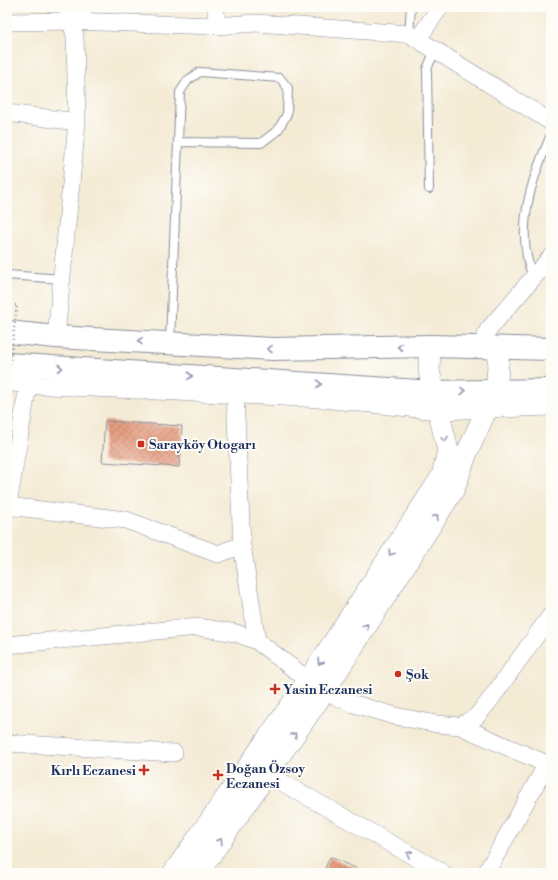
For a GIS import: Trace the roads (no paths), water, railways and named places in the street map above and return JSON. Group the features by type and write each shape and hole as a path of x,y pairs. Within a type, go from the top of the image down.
{"highway":[{"path":"7,332 56,337 273,349 430,346 551,349"},
{"path":"7,364 29,375 436,401 490,400 551,390"}],"street":[{"path":"216,7 216,26"},
{"path":"413,36 440,7"},
{"path":"56,337 77,122 74,36 76,14"},
{"path":"7,22 76,14 216,26 256,23 413,36 551,122"},
{"path":"7,113 77,122"},
{"path":"174,873 316,687 454,489 497,381 488,330 551,256"},
{"path":"198,873 267,774 316,687 442,476 448,451 429,371 430,346"},
{"path":"7,382 29,375 235,395 322,399 436,401"},
{"path":"7,510 29,375"},
{"path":"235,395 242,545 257,641"},
{"path":"490,400 551,407"},
{"path":"7,506 126,520 218,554 242,545"},
{"path":"460,726 476,717 490,700 551,615"},
{"path":"7,646 198,628 236,633 257,641 316,687 354,704 395,716 437,724 460,726 549,765 486,873"},
{"path":"7,743 174,753"},
{"path":"267,774 443,873"}],"lane":[{"path":"411,7 413,36"},
{"path":"429,189 427,69 436,50"},
{"path":"170,343 178,142 180,92 188,80 200,72 280,78 288,88 287,114 278,130 261,143 178,142"},
{"path":"533,277 526,258 523,238 530,191 538,163 551,136"},
{"path":"7,275 62,279"}],"place":[{"name":"Sarayköy Otogarı","path":"141,444"},
{"name":"Şok","path":"398,674"},
{"name":"Yasin Eczanesi","path":"275,689"},
{"name":"Kırlı Eczanesi","path":"144,770"},
{"name":"Doğan Özsoy Eczanesi","path":"218,775"}]}
